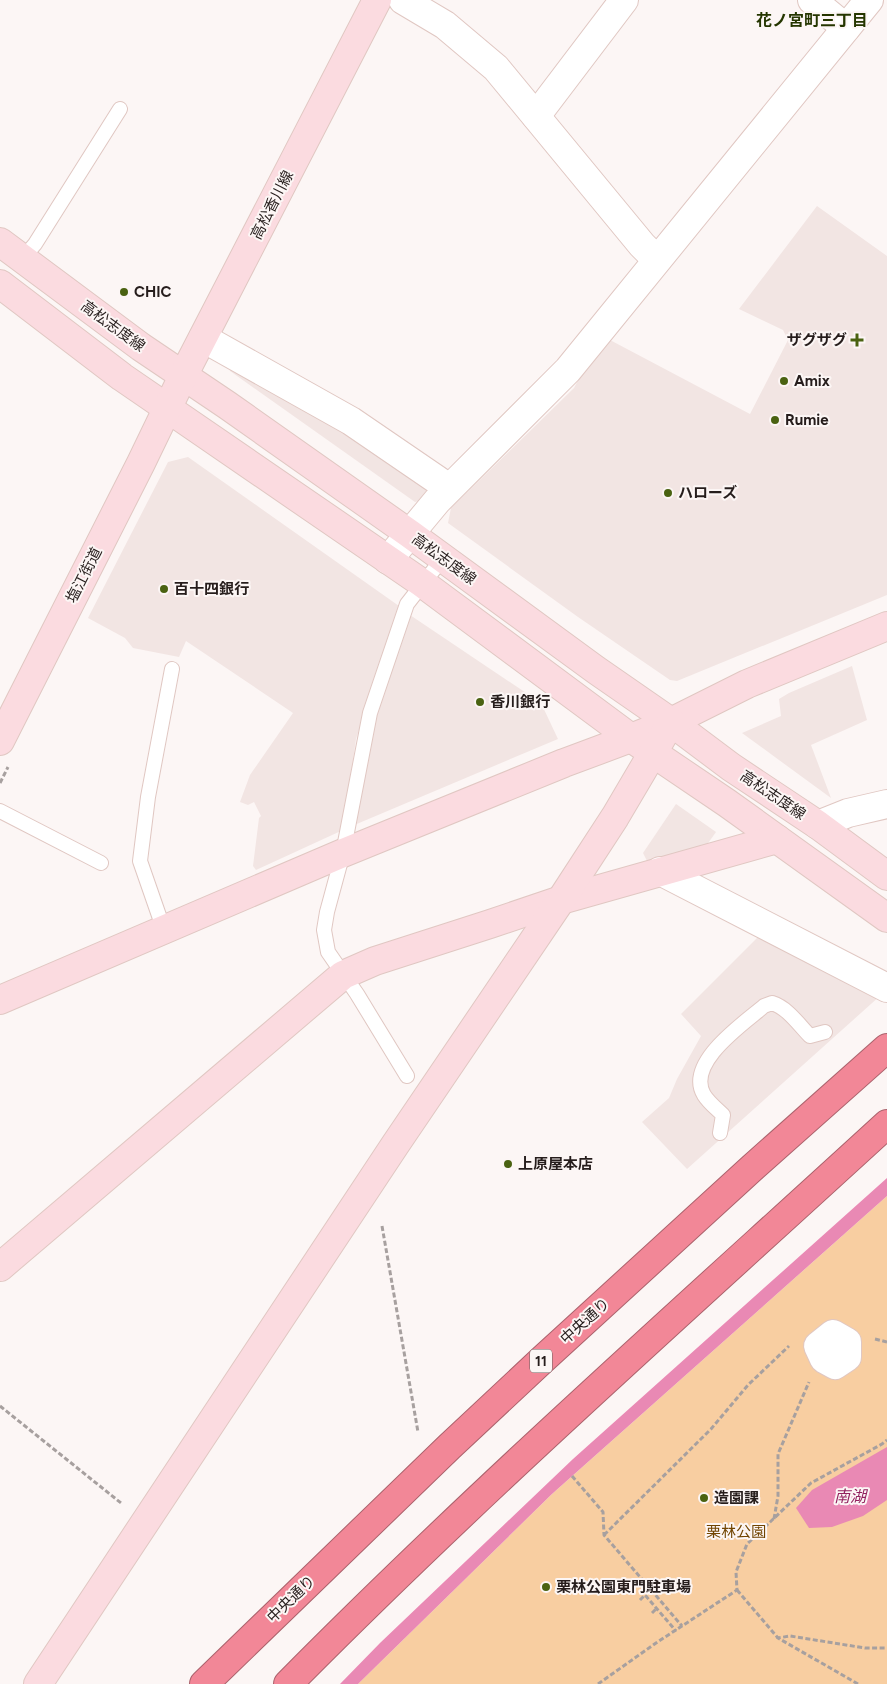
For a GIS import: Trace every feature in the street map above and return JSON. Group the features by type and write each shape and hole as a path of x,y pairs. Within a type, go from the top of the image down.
{"highway":[{"name":"中央通り","path":"204,1684 513,1387 752,1168 887,1048"},
{"path":"288,1684 337,1634 491,1486 887,1124"}],"main road":[{"name":"高松香川線","path":"167,409 377,0"},
{"name":"高松志度線","path":"0,242 111,326 410,534 731,767 818,825 887,876"},
{"path":"0,284 122,377 422,583 642,745 887,918"},
{"name":"塩江街道","path":"0,741 167,409"},
{"path":"0,1000 342,853 564,762 642,745 671,722 747,684 887,626"},
{"path":"38,1684 395,1145 561,900 614,817 642,745"},
{"path":"0,1267 343,975 375,961 561,900 777,839"}],"street":[{"path":"403,0 445,25 496,68 559,146 642,245 656,259"},
{"path":"536,116 624,0"},
{"path":"812,0 846,28"},
{"path":"388,560 449,488 568,370 656,259 869,0"},
{"path":"203,338 351,421 449,488"},
{"path":"818,825 848,814 887,804"},
{"path":"660,871 887,988"}],"lane":[{"path":"22,259 35,244 120,109"},
{"path":"407,1076 328,952 324,930 342,853 370,713 407,604 443,558"},
{"path":"164,930 140,861 148,797 172,669"},
{"path":"0,811 101,863"},
{"path":"720,1133 723,1115 704,1095 701,1084 701,1074 704,1067 712,1052 720,1043 764,1006 772,1003 779,1005 810,1036 825,1032"}],"path":[{"path":"382,1226 418,1432"},
{"path":"604,1535 710,1429 748,1385 796,1340"},
{"path":"774,1520 778,1496 778,1454 812,1374 824,1359"},
{"path":"0,1406 121,1503"},
{"path":"858,1684 778,1638 737,1590 736,1572 747,1544 811,1483 887,1440"},
{"path":"572,1476 603,1512 604,1535 682,1626"},
{"path":"598,1684 737,1590"},
{"path":"640,1600 645,1595 676,1630"},
{"path":"652,1612 657,1608"},
{"path":"778,1638 790,1636 865,1648 887,1648"},
{"path":"603,1684 604,1679"}],"shaded area":[{"path":"817,206 887,256 887,595 677,681 670,680 578,617 448,523 451,508 574,388 583,371 610,340 750,414 788,340 783,330 739,309"},
{"path":"228,356 434,483 427,499 415,502 230,371"},
{"path":"188,457 399,606 356,739 343,830 256,870 253,866 259,818 261,816 254,802 248,805 240,802 250,775 293,713 186,641 179,657 133,648 125,638 88,618 168,462"},
{"path":"410,615 541,703 558,739 352,826 376,714"},
{"path":"852,666 867,720 811,745 831,798 742,733 781,716 779,699"},
{"path":"676,804 716,832 706,846 647,861 643,853"},
{"path":"761,934 881,995 687,1169 642,1122 669,1098 677,1079 701,1036 681,1014"}],"green space":[{"name":"栗林公園","path":"887,1196 887,1684 358,1684 552,1494"}],"water":[{"path":"887,1178 887,1196 552,1494 358,1684 340,1684 380,1643 573,1459"},
{"name":"南湖","path":"887,1447 887,1500 863,1516 832,1527 809,1528 796,1508 812,1490"}],"place":[{"name":"CHIC","path":"124,292"},
{"name":"ザグザグ","path":"857,340"},
{"name":"Amix","path":"784,381"},
{"name":"Rumie","path":"775,420"},
{"name":"ハローズ","path":"668,493"},
{"name":"百十四銀行","path":"164,589"},
{"name":"香川銀行","path":"480,702"},
{"name":"上原屋本店","path":"508,1164"},
{"name":"造園課","path":"704,1498"},
{"name":"栗林公園東門駐車場","path":"546,1587"}],"district":[{"name":"花ノ宮町三丁目","path":"812,20"}]}
